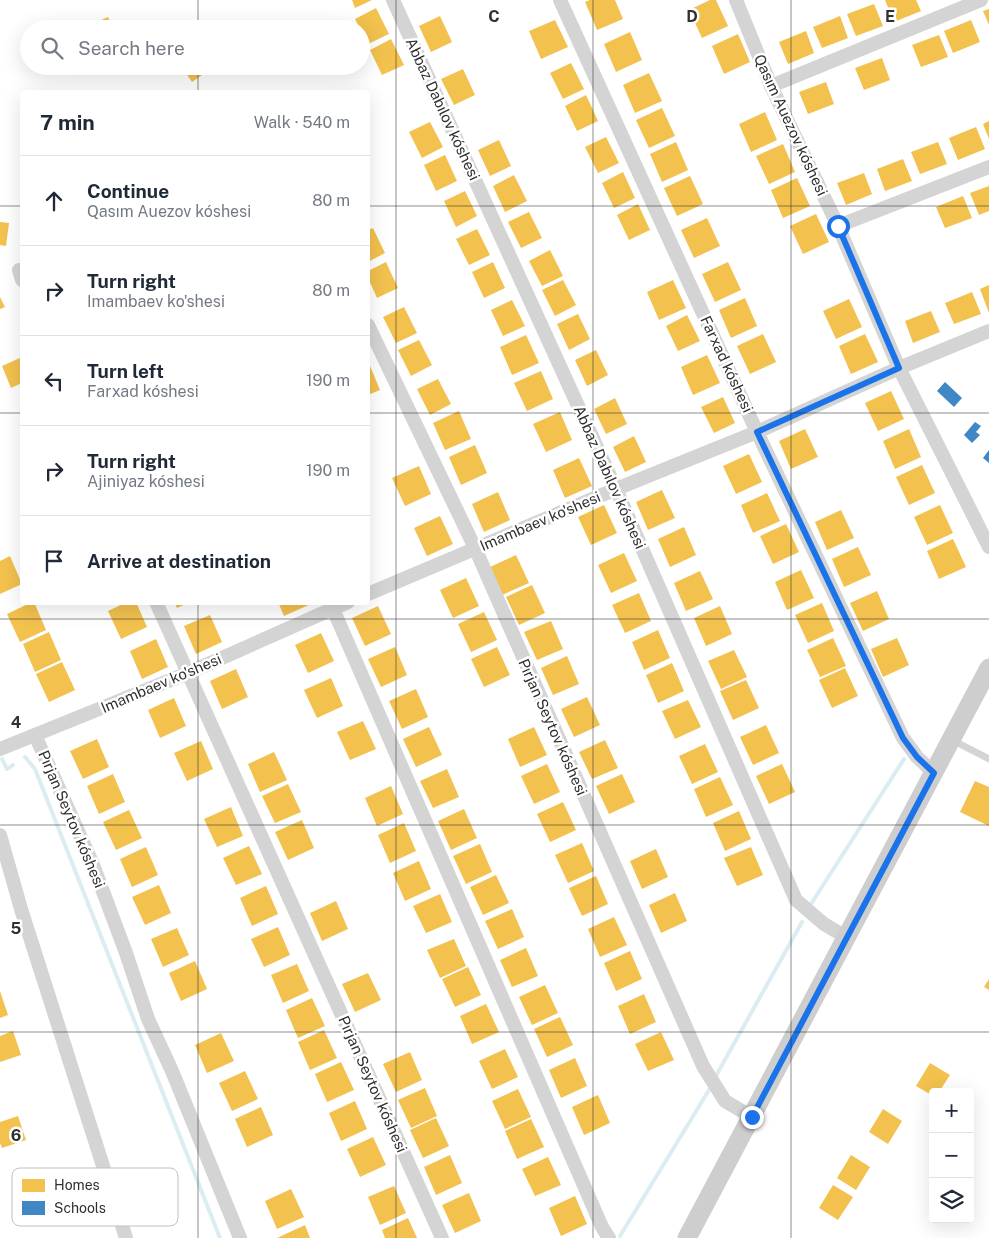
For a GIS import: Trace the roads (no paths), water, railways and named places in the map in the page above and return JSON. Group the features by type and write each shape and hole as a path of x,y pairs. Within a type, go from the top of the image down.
{"street":[{"name":"Abbaz Dabılov kóshesi","path":"393,0 616,489 796,900 824,924 846,937"},
{"name":"Farxad kóshesi","path":"560,0 757,432 903,738 917,757 934,773"},
{"name":"Qasım Auezov kóshesi","path":"736,0 771,86 838,226 899,368 989,548"},
{"path":"771,86 981,0"},
{"path":"838,226 989,167"},
{"name":"Pırjan Seytov kóshesi","path":"370,329 475,548 703,1066 725,1101 752,1117"},
{"name":"Imambaev ko'shesi","path":"370,593 616,489 757,432 899,368 989,331"},
{"name":"Pırjan Seytov kóshesi","path":"157,605 442,1238"},
{"name":"Imambaev ko'shesi","path":"0,749 188,673 332,606"},
{"path":"332,606 594,1209 609,1238"},
{"path":"687,1238 989,668"},
{"name":"Pırjan Seytov kóshesi","path":"35,735 92,862 148,1019 172,1071 240,1238"},
{"path":"0,835 21,909 104,1168"},
{"path":"122,1226 126,1238"}],"lane":[{"path":"952,740 989,759"}],"waterway":[{"path":"25,757 35,769 220,1238"},
{"path":"2,759 7,769 13,765"},
{"path":"811,904 904,759"},
{"path":"717,1074 802,922"},
{"path":"620,1236 709,1090"}]}
